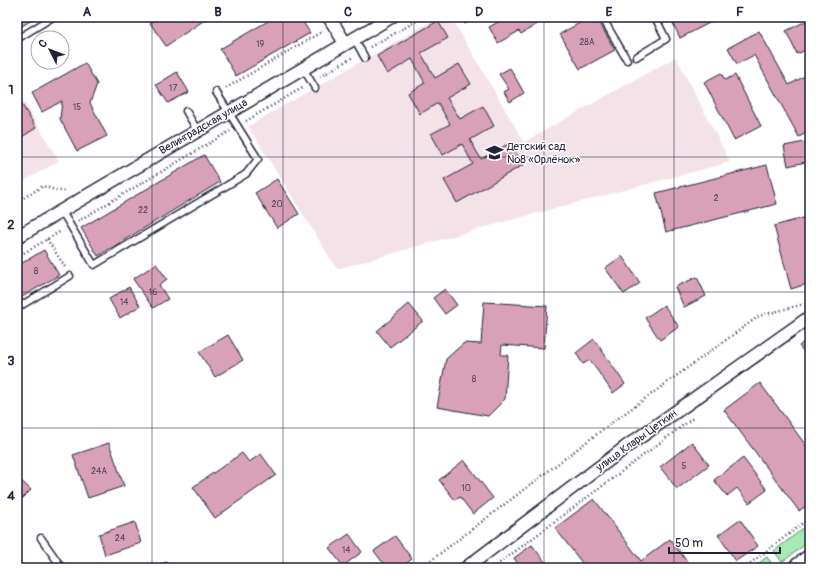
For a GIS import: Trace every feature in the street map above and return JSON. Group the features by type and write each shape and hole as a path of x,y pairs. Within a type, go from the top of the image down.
{"street":[{"path":"329,17 349,40"},
{"name":"Велинградская улица","path":"17,237 349,40 391,17"},
{"name":"улица Клары Цеткин","path":"466,568 626,446 795,326 810,317"},
{"path":"793,568 810,555"}],"lane":[{"path":"17,38 53,17"},
{"path":"602,17 627,60"},
{"path":"636,56 666,39 655,17"},
{"path":"349,40 362,52 365,58"},
{"path":"302,68 315,88"},
{"path":"61,210 94,265 246,174 258,159 216,92"},
{"path":"186,111 197,130"},
{"path":"17,308 70,276"},
{"path":"41,538 59,568"}],"path":[{"path":"17,257 362,52 424,17"},
{"path":"47,239 70,276"},
{"path":"421,568 610,424 759,316 810,302"},
{"path":"493,568 696,416"},
{"path":"744,568 810,518"}],"shaded area":[{"name":"Детский сад №8 «Орлёнок»","path":"439,17 451,17 524,142 676,57 730,162 500,223 337,269 248,126"},
{"path":"17,90 59,161 17,185"}],"green space":[{"path":"810,523 810,541 782,562 774,551"},
{"path":"767,557 775,568 752,568"}],"building":[{"path":"17,17 37,17 17,29"},
{"path":"158,17 209,17 166,46 150,23"},
{"path":"266,17 300,17 310,33 236,76 220,49 268,21"},
{"path":"461,17 478,17 465,24"},
{"path":"497,17 542,17 544,20 521,34 519,31 498,43 489,27 500,21"},
{"path":"590,17 596,17 615,50 580,69 560,34"},
{"path":"670,17 721,17 680,38"},
{"path":"810,19 810,48 797,54 786,31"},
{"path":"438,21 448,38 421,53 435,78 459,64 471,84 447,98 460,119 483,106 494,126 470,140 481,159 510,143 523,165 457,203 444,180 473,164 462,144 443,155 431,134 450,124 438,103 420,114 408,93 425,83 412,59 387,74 377,56"},
{"path":"759,31 789,85 810,73 810,131 799,137 754,55 737,64 728,48"},
{"path":"85,63 97,84 90,103 107,136 77,151 60,119 62,101 42,112 32,93"},
{"path":"510,68 524,93 510,102 504,92 509,89 499,74"},
{"path":"177,72 189,92 168,103 156,85"},
{"path":"721,73 725,80 735,75 761,126 734,140 704,82"},
{"path":"21,103 36,128 17,140 17,105"},
{"path":"810,141 810,161 788,166 784,146"},
{"path":"204,155 220,182 98,256 81,228"},
{"path":"767,165 777,204 666,232 656,193"},
{"path":"277,179 299,214 277,228 255,193"},
{"path":"810,216 810,283 791,289 774,226"},
{"path":"44,250 59,275 17,300 17,266"},
{"path":"622,256 640,283 624,294 605,268"},
{"path":"156,264 167,279 159,285 168,299 153,308 133,279"},
{"path":"697,277 706,296 684,307 675,287"},
{"path":"129,287 140,306 120,318 109,299"},
{"path":"445,289 457,305 445,314 433,298"},
{"path":"484,302 547,306 544,348 502,345 501,355 508,355 505,399 488,416 437,407 446,359 464,343 481,344"},
{"path":"409,304 423,321 390,347 377,331"},
{"path":"664,305 679,327 660,340 645,318"},
{"path":"228,335 243,360 215,377 199,352"},
{"path":"810,337 810,359 799,346"},
{"path":"594,339 625,384 613,393 590,360 583,364 576,353"},
{"path":"760,383 810,451 810,503 799,511 724,410"},
{"path":"692,442 709,465 677,489 660,467"},
{"path":"109,443 124,486 88,498 73,455"},
{"path":"242,453 249,462 261,454 276,475 215,518 193,487"},
{"path":"743,458 767,490 749,503 737,488 727,496 714,480"},
{"path":"464,460 493,498 473,514 460,497 455,500 439,480"},
{"path":"17,477 31,490 17,504"},
{"path":"594,499 641,561 670,539 692,568 586,568 555,528"},
{"path":"740,519 758,546 736,561 718,535"},
{"path":"135,522 141,543 105,555 99,534"},
{"path":"349,534 362,552 343,566 329,548"},
{"path":"395,536 412,559 400,568 387,568 374,551"},
{"path":"532,545 548,566 545,568 521,568 514,558"},
{"path":"167,562 169,568 148,568"}],"place":[{"name":"Детский сад №8 «Орлёнок»","path":"494,152"}]}
